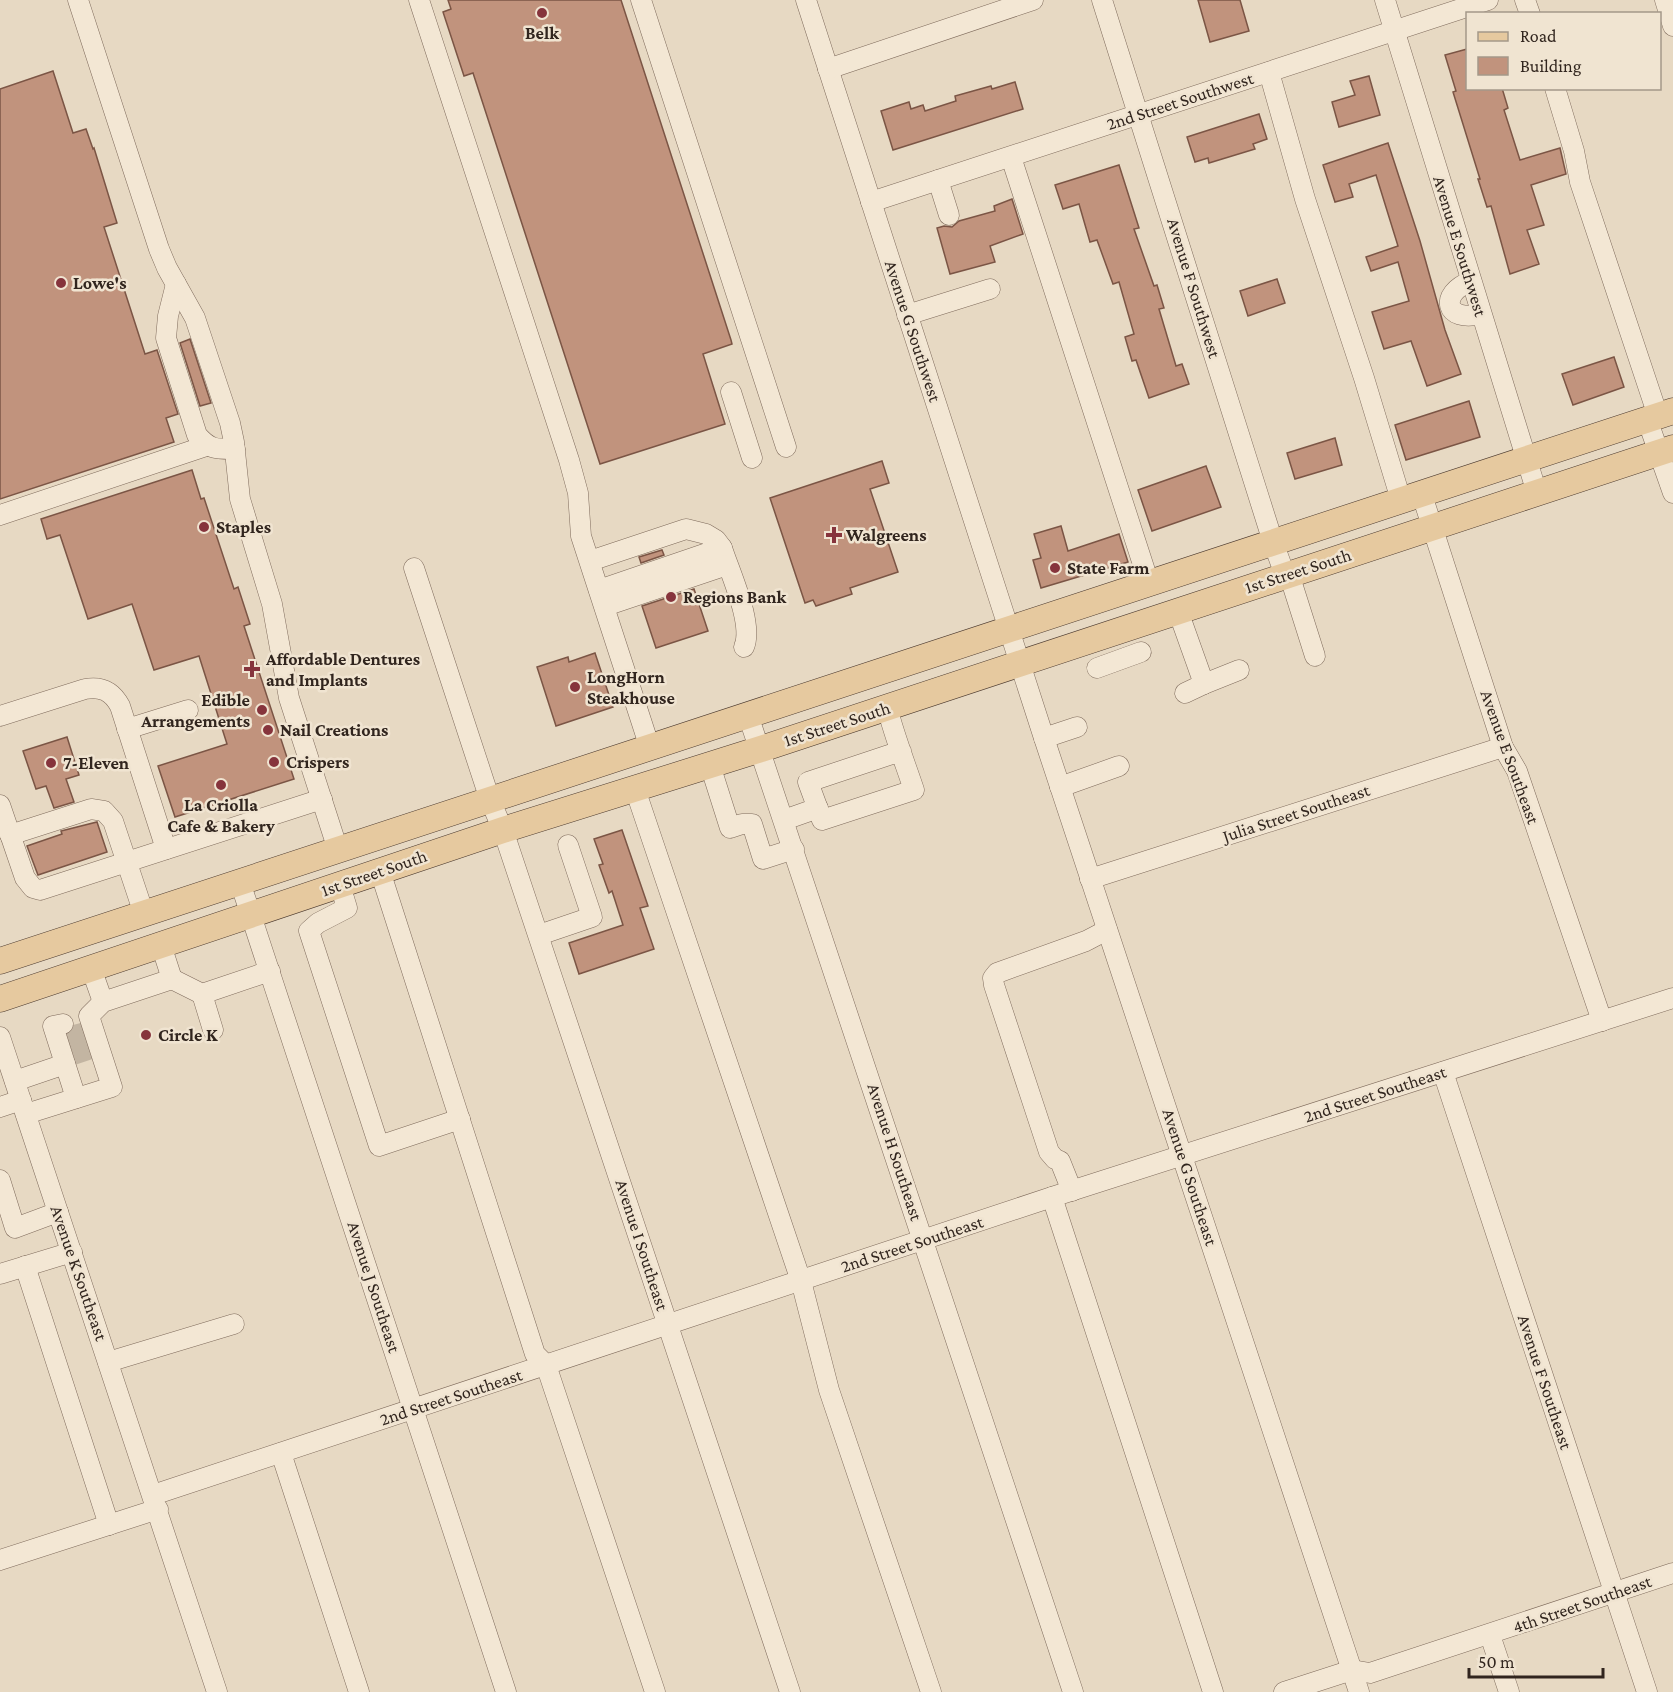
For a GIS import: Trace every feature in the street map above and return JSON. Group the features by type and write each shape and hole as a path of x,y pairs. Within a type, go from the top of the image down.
{"main road":[{"name":"1st Street South","path":"0,961 1659,415"},
{"name":"1st Street South","path":"0,999 503,830 761,749 1666,450"}],"street":[{"path":"78,0 159,249 200,330 230,423 240,499 270,595 289,698 338,850"},
{"path":"419,0 569,460 578,493 581,536 650,748"},
{"path":"641,0 786,447"},
{"name":"Avenue G Southwest","path":"806,0 1020,663"},
{"path":"828,69 1033,0"},
{"name":"Avenue F Southwest","path":"1102,0 1273,542 1315,656"},
{"name":"Avenue E Southwest","path":"1385,0 1537,493"},
{"name":"2nd Street Southwest","path":"871,202 1488,0"},
{"path":"1665,0 1673,26"},
{"name":"Avenue E Southeast","path":"1269,72 1305,199 1364,378 1411,496 1432,527 1503,747 1517,771 1602,1021"},
{"path":"1557,90 1574,151 1580,182 1659,415 1673,493"},
{"path":"1011,157 1149,583"},
{"path":"938,180 949,215"},
{"path":"1471,281 1455,289 1450,305 1456,314 1463,317 1481,314"},
{"path":"176,284 168,316 166,338 197,435 207,446 214,449 235,449"},
{"path":"908,315 990,289"},
{"path":"731,392 753,458"},
{"path":"0,514 207,446"},
{"path":"598,585 719,549"},
{"path":"598,585 719,549"},
{"path":"719,549 747,625 747,640 744,647"},
{"name":"Avenue I Southeast","path":"414,568 490,800 503,830 669,1324 790,1692"},
{"path":"1178,611 1204,684"},
{"path":"1097,668 1133,655 1116,631"},
{"name":"Avenue G Southeast","path":"1020,663 1359,1692"},
{"path":"1185,693 1239,670"},
{"path":"0,716 85,689 106,690 117,700 166,849"},
{"path":"887,707 914,790 822,820 808,782 901,751"},
{"path":"127,729 188,710"},
{"name":"Avenue H Southeast","path":"748,715 1073,1692"},
{"path":"1044,738 1077,728"},
{"name":"Julia Street Southeast","path":"1090,879 1503,747"},
{"path":"710,765 730,828 752,824 763,859 794,849"},
{"path":"1060,787 1119,766"},
{"path":"635,789 801,1281 829,1390 931,1692"},
{"path":"0,805 24,878 33,888 40,890 321,799"},
{"path":"784,820 818,808"},
{"path":"10,835 91,809 104,811 113,821 144,914"},
{"path":"538,935 592,917 568,845"},
{"path":"380,871 535,1354 546,1365 655,1692"},
{"name":"Avenue J Southeast","path":"240,882 506,1692"},
{"path":"340,885 347,908 318,923 309,931 379,1146 460,1119"},
{"path":"1072,1191 1060,1161 1049,1152 993,978 997,973 1086,941 1107,930"},
{"path":"161,945 172,979 202,994 270,971"},
{"path":"76,1098 79,1036 91,968"},
{"path":"15,1081 79,1036 172,979"},
{"path":"202,994 213,1030"},
{"name":"2nd Street Southeast","path":"155,1502 281,1454 669,1324 1052,1197 1673,998"},
{"path":"0,1107 23,1107 76,1098 111,1087 79,1036"},
{"name":"Avenue K Southeast","path":"0,1037 217,1692"},
{"name":"Avenue F Southeast","path":"1443,1072 1647,1692"},
{"path":"0,1180 6,1220 15,1228 58,1212"},
{"path":"1052,1197 1213,1692"},
{"path":"0,1274 72,1252"},
{"path":"25,1266 109,1525"},
{"path":"108,1362 234,1324"},
{"path":"281,1454 359,1692"},
{"path":"0,1560 109,1525 155,1502"},
{"name":"4th Street Southeast","path":"1284,1692 1352,1670 1370,1673 1673,1573"},
{"path":"1490,1635 1509,1692"}],"building":[{"path":"448,0 621,0 732,344 703,354 725,424 600,464 473,73 464,76 443,12 451,9"},
{"path":"1198,0 1240,0 1249,31 1210,42"},
{"path":"1466,49 1466,90 1503,90 1508,108 1504,110 1520,160 1560,148 1566,174 1531,185 1544,225 1527,230 1539,264 1510,274 1491,206 1487,207 1478,179 1480,179 1453,92 1456,91 1445,55"},
{"name":"Lowe's","path":"53,71 73,133 86,129 94,148 117,223 104,227 145,354 157,350 178,414 166,418 174,442 0,499 0,89"},
{"path":"1369,76 1380,115 1339,127 1332,102 1355,95 1350,81"},
{"path":"1015,82 1023,109 893,150 881,111 909,102 911,109 923,105 925,111 956,101 955,96"},
{"path":"1259,114 1267,139 1253,144 1255,149 1209,163 1208,158 1195,162 1187,137"},
{"path":"1388,143 1420,241 1445,330 1461,374 1427,386 1411,341 1384,349 1372,312 1409,301 1398,262 1371,271 1366,257 1398,246 1376,175 1349,184 1353,197 1335,202 1323,165"},
{"path":"1119,165 1139,228 1134,229 1164,308 1159,309 1176,366 1182,364 1189,384 1149,398 1136,360 1132,361 1125,337 1134,334 1119,282 1113,284 1097,240 1090,242 1079,204 1063,209 1055,185"},
{"path":"1012,199 1023,234 990,246 995,262 950,274 937,228 952,227 959,221 995,211 994,206"},
{"path":"1277,279 1285,303 1248,316 1240,291"},
{"path":"190,339 211,403 200,406 180,343"},
{"path":"1614,357 1624,387 1573,405 1562,374"},
{"path":"1469,401 1480,437 1406,460 1395,425"},
{"path":"1335,438 1342,465 1295,479 1287,453"},
{"name":"Walgreens","path":"882,461 889,483 870,489 898,572 850,588 852,594 816,606 813,600 805,603 770,498"},
{"path":"1206,466 1221,507 1152,531 1138,490"},
{"path":"192,470 201,499 204,498 234,589 238,587 250,624 244,626 294,779 175,817 158,766 227,744 199,656 154,670 132,604 88,619 60,535 47,539 41,519"},
{"path":"1061,526 1068,551 1119,534 1128,562 1041,588 1033,560 1041,558 1034,534"},
{"path":"662,550 664,555 641,563 639,557"},
{"name":"Regions Bank","path":"694,589 708,631 656,648 642,606"},
{"name":"LongHorn Steakhouse","path":"595,653 613,707 556,726 537,667 568,657 569,662"},
{"name":"7-Eleven","path":"67,737 79,775 66,779 74,802 54,808 46,786 36,789 23,751"},
{"path":"97,822 107,852 38,875 27,846 62,834 61,831"},
{"path":"622,830 648,906 640,908 654,949 579,974 569,943 623,925 612,891 609,893 599,865 603,864 594,839"}],"tunnel":[{"path":"67,1037 86,1032"},
{"path":"73,1055 91,1049"}],"place":[{"name":"Belk","path":"542,13"},
{"name":"Lowe's","path":"61,283"},
{"name":"Staples","path":"204,527"},
{"name":"Walgreens","path":"834,535"},
{"name":"State Farm","path":"1055,568"},
{"name":"Regions Bank","path":"671,597"},
{"name":"Affordable Dentures and Implants","path":"252,669"},
{"name":"LongHorn Steakhouse","path":"575,687"},
{"name":"Edible Arrangements","path":"262,710"},
{"name":"Nail Creations","path":"268,730"},
{"name":"Crispers","path":"274,762"},
{"name":"7-Eleven","path":"51,763"},
{"name":"La Criolla Cafe & Bakery","path":"221,785"},
{"name":"Circle K","path":"146,1035"}]}
